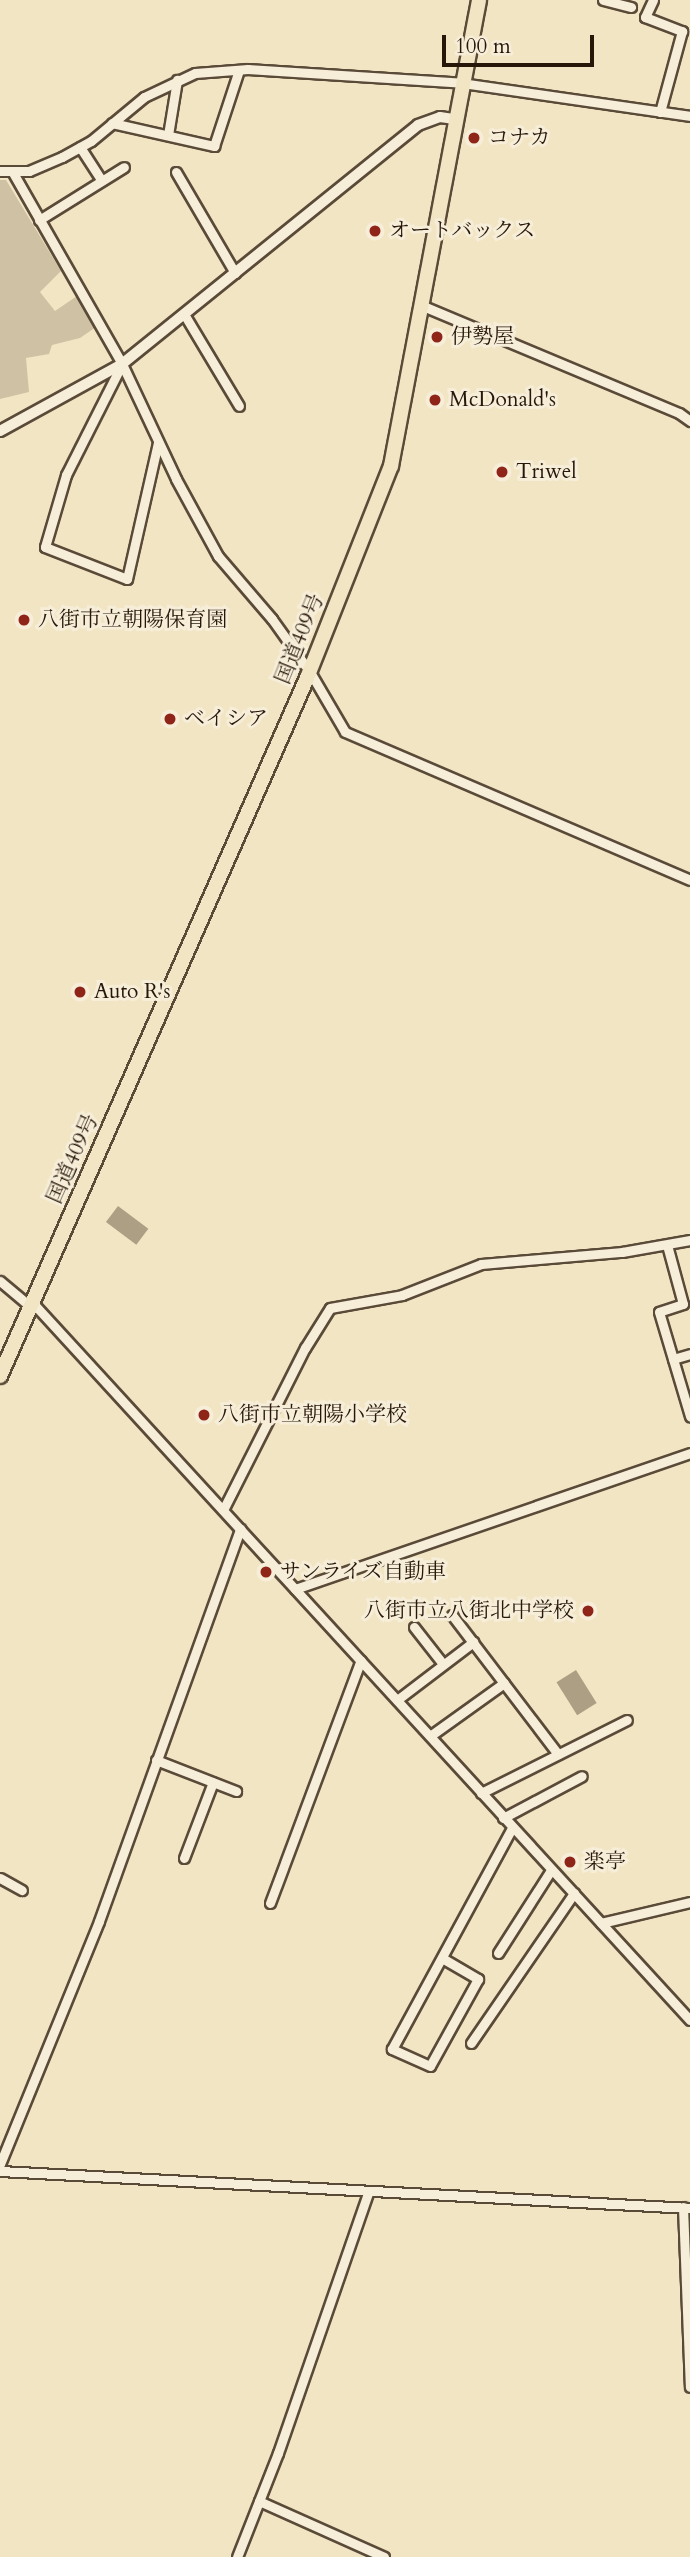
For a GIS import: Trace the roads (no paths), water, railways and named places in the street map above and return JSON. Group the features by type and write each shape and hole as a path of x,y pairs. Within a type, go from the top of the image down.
{"highway":[{"name":"国道409号","path":"0,1376 310,672 390,466 423,306 455,118 479,0"}],"street":[{"path":"603,0 631,7"},
{"path":"653,0 645,17 682,32 660,112"},
{"path":"112,123 214,146 239,70"},
{"path":"0,171 29,171 80,147 144,97 195,73 239,70 462,83 690,116"},
{"path":"167,135 177,80"},
{"path":"0,431 122,364 418,125 440,117 455,118"},
{"path":"80,147 102,181"},
{"path":"39,220 124,167"},
{"path":"12,171 122,364 158,442 218,556 272,619 310,672 345,732 690,880"},
{"path":"176,172 235,273"},
{"path":"423,306 679,413 690,421"},
{"path":"184,314 239,406"},
{"path":"122,364 66,475 45,547 127,579 158,442"},
{"path":"223,1510 305,1348 330,1308 402,1295 481,1264 667,1245 690,1240"},
{"path":"667,1245 686,1303 659,1312 690,1416"},
{"path":"0,1281 31,1304 690,2020"},
{"path":"673,1359 690,1354"},
{"path":"295,1589 690,1453"},
{"path":"0,2164 99,1920 240,1529"},
{"path":"452,1615 558,1754"},
{"path":"414,1627 443,1664"},
{"path":"397,1700 472,1642"},
{"path":"270,1903 361,1660"},
{"path":"430,1737 504,1683"},
{"path":"481,1793 627,1720"},
{"path":"156,1760 236,1791"},
{"path":"503,1818 582,1776"},
{"path":"184,1858 213,1782"},
{"path":"442,1958 478,1979 430,2066 393,2049 442,1958 512,1828"},
{"path":"498,1953 551,1870"},
{"path":"0,1878 22,1890"},
{"path":"471,2043 574,1893"},
{"path":"601,1923 690,1902"},
{"path":"0,2171 368,2193 686,2208 690,2387"},
{"path":"237,2557 368,2193"},
{"path":"259,2501 384,2557"}],"place":[{"name":"コナカ","path":"474,138"},
{"name":"オートバックス","path":"375,231"},
{"name":"伊勢屋","path":"437,337"},
{"name":"McDonald's","path":"435,400"},
{"name":"Triwel","path":"502,472"},
{"name":"八街市立朝陽保育園","path":"24,620"},
{"name":"ベイシア","path":"170,719"},
{"name":"Auto R's","path":"80,992"},
{"name":"八街市立朝陽小学校","path":"204,1415"},
{"name":"サンライズ自動車","path":"266,1572"},
{"name":"八街市立八街北中学校","path":"588,1611"},
{"name":"楽亭","path":"570,1862"}]}
